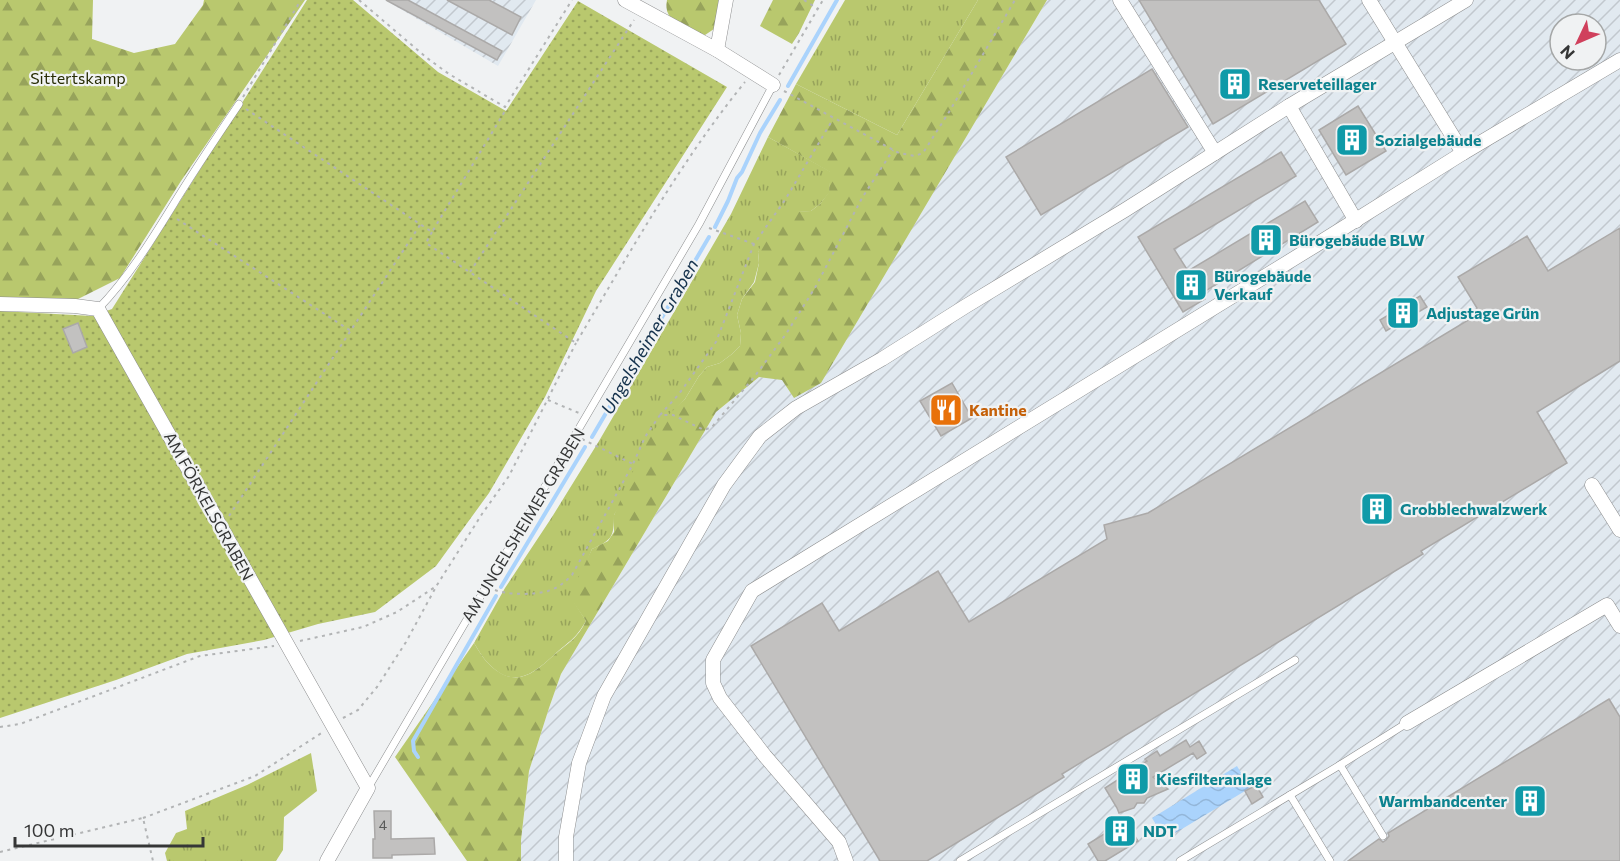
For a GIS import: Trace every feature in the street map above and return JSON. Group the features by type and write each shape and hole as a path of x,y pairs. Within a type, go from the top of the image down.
{"street":[{"path":"626,0 717,50 773,85"},
{"path":"717,50 726,0"},
{"path":"1120,0 1215,153"},
{"path":"1369,0 1462,153"},
{"path":"566,861 566,837 579,763 604,696 724,485 760,436 796,408 882,359 1289,106 1466,0"},
{"path":"846,861 839,842 720,698 713,683 712,660 752,591 1356,221 1462,153 1620,60"},
{"path":"1289,106 1356,221"},
{"path":"0,304 75,306 98,309"},
{"name":"AM FÖRKELSGRABEN","path":"98,309 368,788"},
{"path":"1592,485 1620,530"},
{"path":"1407,723 1620,597"},
{"path":"1607,605 1620,626"},
{"name":"AM UNGELSHEIMER GRABEN","path":"327,861 368,788"}],"lane":[{"name":"AM UNGELSHEIMER GRABEN","path":"368,788 699,224 773,85"},
{"path":"98,309 117,289 238,104"},
{"path":"960,861 1295,660"},
{"path":"1180,861 1407,723"},
{"path":"1340,765 1383,836"},
{"path":"1290,795 1330,861"}],"path":[{"path":"301,0 238,104 432,232"},
{"path":"359,0 427,58 458,80 505,107"},
{"path":"572,0 505,107 505,111 426,243 576,343"},
{"path":"804,0 818,9"},
{"path":"823,0 773,85 893,150 915,156 923,153 1015,0"},
{"path":"470,272 641,9"},
{"path":"0,852 143,818 255,776 358,710 377,687 406,642 438,585 508,476 576,343 659,204 724,107 753,72"},
{"path":"486,586 501,592 521,594 547,591 563,584 572,575 633,464 645,437 716,342 754,244 785,200 833,119"},
{"path":"660,415 673,415 704,430 712,426 755,376 786,334 816,286 862,198 893,150"},
{"path":"168,213 351,331"},
{"path":"699,224 754,244"},
{"path":"221,528 420,225"},
{"path":"548,400 587,417"},
{"path":"576,436 633,464"},
{"path":"0,727 20,724 200,656 287,644 363,627 397,612 438,585"},
{"path":"143,818 153,861"}],"shaded area":[{"path":"385,0 536,0 498,66"},
{"path":"1047,0 1620,0 1620,861 521,861 521,840 529,771 561,674 716,412 759,377 821,382"}],"green space":[{"name":"Sittertskamp","path":"0,0 93,0 92,39 134,53 175,44 203,5 204,0 305,0 181,181 120,278 76,300 0,299"},
{"path":"307,0 353,0 438,72 506,111 578,1 727,87 596,291 545,397 489,493 436,566 375,612 318,624 264,640 187,654 0,718 0,311 92,316 112,309"},
{"path":"667,0 721,0 717,27 705,35 678,25 668,14"},
{"path":"773,0 815,0 792,44 760,26"},
{"path":"845,0 978,0 897,135 796,84"},
{"path":"978,0 1047,0 821,383 794,398 782,380 759,377 716,412 561,674 529,771 521,840 521,861 467,861 395,757 474,643 484,658 500,673 509,677 524,676 539,668 572,640 583,627 586,621 571,599 572,591 592,549 608,541 614,532 614,515 649,435 685,399 707,367 720,363 740,346 741,333 737,315 742,299 755,282 759,263 758,252 769,227 784,212 811,211 829,192 830,172 768,137 796,84 897,135"},
{"path":"768,137 831,172 829,193 811,211 784,213 758,252 759,263 754,282 742,299 737,315 741,333 740,346 720,363 707,367 699,376 685,399 675,410 614,515 610,537 592,549 572,599 586,621 572,640 547,662 524,676 508,677 486,661 474,643 505,588 599,441 731,214"},
{"path":"311,753 317,791 284,817 283,850 276,861 167,861 165,853 176,833 187,829 185,811 247,785"}],"water":[{"path":"1237,766 1250,788 1172,835 1169,830 1162,834 1152,818"}],"building":[{"path":"386,0 408,0 502,51 497,60"},
{"path":"447,0 489,0 521,17 512,35"},
{"name":"Reserveteillager","path":"1139,0 1319,0 1346,44 1213,124"},
{"path":"1152,69 1188,127 1041,215 1006,157"},
{"name":"Sozialgebäude","path":"1358,106 1386,151 1346,175 1319,130"},
{"path":"1281,152 1296,176 1174,249 1188,271 1305,201 1318,222 1202,293 1205,299 1183,312 1138,237"},
{"name":"Grobblechwalzwerk","path":"1620,228 1620,361 1537,412 1567,463 1421,551 1423,554 1062,774 1064,777 927,861 880,861 751,646 822,603 839,631 938,571 969,622 1107,539 1104,525 1148,513 1480,313 1458,277 1527,236 1548,271"},
{"name":"Adjustage Grün","path":"1420,296 1427,307 1386,331 1380,320"},
{"path":"78,323 87,347 73,353 63,329"},
{"name":"Kantine","path":"952,383 972,418 941,436 920,401"},
{"name":"Warmbandcenter","path":"1609,699 1620,717 1620,861 1348,861 1379,839 1383,842 1386,840 1388,833"},
{"name":"Kiesfilteranlage","path":"1186,740 1190,747 1199,741 1206,753 1197,759 1193,753 1153,777 1168,789 1147,798 1144,803 1137,803 1134,808 1119,813 1105,788 1147,761 1145,759 1157,751 1160,756"},
{"path":"1256,785 1263,797 1252,804 1245,791"},
{"path":"374,811 391,811 391,839 434,838 435,854 373,858"},
{"name":"NDT","path":"1125,821 1138,841 1105,861 1098,861 1088,844"}],"waterway":[{"name":"Ungelsheimer Graben","path":"788,86 837,0"},
{"name":"Ungelsheimer Graben","path":"715,227 760,133 780,100"},
{"name":"Ungelsheimer Graben","path":"592,437 709,237"},
{"name":"Ungelsheimer Graben","path":"501,587 585,447"},
{"name":"Ungelsheimer Graben","path":"418,757 414,751 413,741 496,596"}],"place":[{"name":"Reserveteillager","path":"1235,84"},
{"name":"Sozialgebäude","path":"1352,140"},
{"name":"Bürogebäude BLW","path":"1266,240"},
{"name":"Bürogebäude Verkauf","path":"1191,285"},
{"name":"Adjustage Grün","path":"1403,313"},
{"name":"Kantine","path":"946,410"},
{"name":"Grobblechwalzwerk","path":"1377,509"},
{"name":"Kiesfilteranlage","path":"1133,779"},
{"name":"Warmbandcenter","path":"1530,801"},
{"name":"NDT","path":"1120,831"}]}
